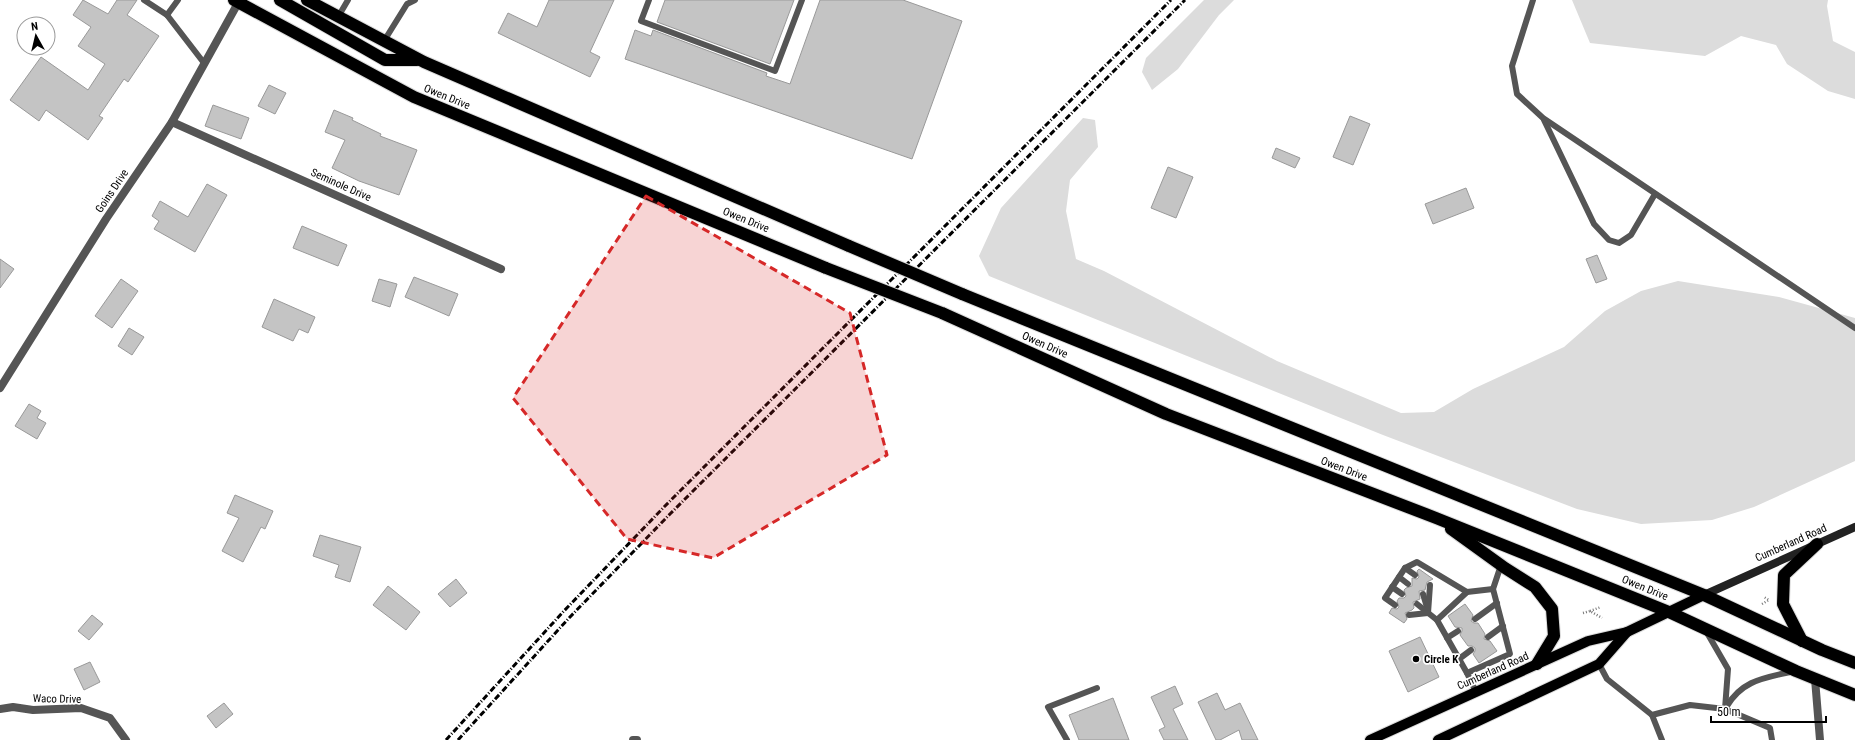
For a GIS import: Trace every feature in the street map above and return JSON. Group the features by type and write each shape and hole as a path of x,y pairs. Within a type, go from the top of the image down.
{"highway":[{"path":"280,0 385,60 420,60"},
{"name":"Owen Drive","path":"307,0 420,60 849,246 962,294 1704,595 1855,664"},
{"name":"Owen Drive","path":"238,1 414,97 826,268 942,313 1166,414 1436,518 1669,612 1796,671 1855,695"},
{"path":"1436,518 1501,566 1535,587 1552,609 1554,636 1537,664"},
{"path":"1802,641 1783,604 1784,575 1817,544"}],"main road":[{"name":"Cumberland Road","path":"1370,740 1588,641 1627,632 1704,595 1855,527"},
{"name":"Cumberland Road","path":"1438,740 1599,664 1627,632"}],"street":[{"name":"Goins Drive","path":"0,388 106,219 172,122 238,1"},
{"name":"Seminole Drive","path":"172,122 501,269"},
{"path":"1815,679 1820,740"},
{"name":"Waco Drive","path":"0,709 13,707 33,710 81,708 110,718 126,740"}],"lane":[{"path":"144,0 167,15 204,63"},
{"path":"167,15 178,0"},
{"path":"338,17 348,0"},
{"path":"384,41 407,4 415,0"},
{"path":"649,0 641,21 775,71 802,0"},
{"path":"1533,0 1512,66 1517,94 1543,118 1855,328"},
{"path":"1543,118 1594,224 1609,240 1619,243 1631,235 1655,194"},
{"path":"1395,605 1385,598 1405,568 1417,562 1467,592"},
{"path":"1467,673 1510,654 1493,589 1501,566"},
{"path":"1405,568 1415,574"},
{"path":"1399,577 1408,584"},
{"path":"1428,613 1430,585"},
{"path":"1392,587 1402,594"},
{"path":"1437,620 1467,592 1493,589"},
{"path":"1423,594 1428,613"},
{"path":"1475,619 1497,603"},
{"path":"1417,604 1437,620 1476,692"},
{"path":"1409,615 1428,613"},
{"path":"1488,637 1503,626"},
{"path":"1704,628 1728,669 1725,709"},
{"path":"1447,638 1458,631"},
{"path":"1459,659 1471,650"},
{"path":"1599,664 1607,679 1652,714 1662,740"},
{"path":"1725,709 1734,695 1750,683 1796,671"},
{"path":"1067,740 1048,708 1097,688"},
{"path":"1652,714 1690,705 1725,709 1770,728 1772,740"}],"path":[{"path":"1762,604 1769,600 1764,597"},
{"path":"1583,613 1590,612 1601,607"},
{"path":"1590,612 1602,618"}],"highlighted area":[{"path":"646,196 850,313 887,455 713,558 627,539 513,398"}],"shaded area":[{"path":"1204,0 1234,0 1219,15 1178,69 1152,90 1142,72 1146,58"},
{"path":"1572,0 1828,0 1827,6 1833,41 1855,52 1855,99 1828,91 1787,64 1776,45 1741,36 1705,56 1590,43"},
{"path":"1083,118 1095,120 1098,147 1070,180 1066,211 1076,259 1104,271 1277,361 1401,413 1434,412 1473,389 1564,347 1605,311 1641,291 1678,281 1779,297 1855,318 1855,461 1754,507 1712,520 1641,524 1577,509 1383,435 989,276 979,256 1001,208"}],"building":[{"path":"83,0 108,14 117,0 137,0 127,15 159,36 128,82 124,79 99,116 103,118 88,140 46,110 39,121 10,100 41,57 88,90 105,64 78,46 91,27 73,15"},
{"path":"549,0 614,0 590,52 600,57 590,77 498,33 508,13 537,27"},
{"path":"665,0 794,0 770,64 657,22"},
{"path":"820,0 903,0 962,21 912,159 625,59 635,30 651,36 653,30 767,73 766,76 790,84"},
{"path":"269,85 286,93 275,114 258,106"},
{"path":"213,105 249,118 241,139 205,126"},
{"path":"334,110 353,118 352,120 381,134 380,136 417,150 399,195 359,181 332,168 345,140 325,132"},
{"path":"1350,116 1370,124 1353,165 1333,157"},
{"path":"1276,148 1300,158 1295,168 1272,158"},
{"path":"1168,167 1193,177 1176,218 1151,208"},
{"path":"207,184 227,195 195,252 154,229 159,221 152,216 160,201 188,217"},
{"path":"1466,188 1474,208 1433,224 1425,204"},
{"path":"302,226 347,245 338,266 293,248"},
{"path":"1597,255 1607,279 1596,283 1586,259"},
{"path":"0,259 14,269 0,288"},
{"path":"414,277 458,294 449,316 405,297"},
{"path":"121,279 138,291 112,328 95,316"},
{"path":"379,279 397,284 390,307 372,301"},
{"path":"274,299 315,317 308,333 299,329 293,341 262,327"},
{"path":"129,328 144,337 132,355 118,346"},
{"path":"29,404 41,411 37,418 46,423 37,439 15,426"},
{"path":"235,495 273,511 265,529 261,527 243,562 222,551 239,518 227,513"},
{"path":"320,535 361,547 350,582 335,577 339,565 313,556"},
{"path":"1419,569 1433,579 1427,582 1425,590 1419,591 1420,599 1413,602 1414,608 1412,610 1405,613 1407,619 1404,623 1389,613 1392,608 1397,609 1399,607 1397,601 1399,598 1404,598 1406,596 1404,590 1412,586 1412,578 1417,579 1419,577 1417,571"},
{"path":"456,579 467,593 450,607 438,594"},
{"path":"388,586 420,612 406,630 373,605"},
{"path":"1465,604 1473,615 1471,621 1478,623 1485,634 1484,639 1490,641 1497,651 1479,663 1473,654 1475,648 1468,646 1460,635 1462,628 1455,627 1448,616"},
{"path":"92,615 103,624 89,640 78,631"},
{"path":"1420,637 1439,677 1408,692 1389,651"},
{"path":"90,662 100,682 84,690 74,669"},
{"path":"1175,686 1183,704 1173,709 1188,740 1164,740 1159,730 1165,727 1151,697"},
{"path":"1217,693 1225,710 1240,703 1258,740 1242,740 1239,730 1220,740 1216,740 1198,702"},
{"path":"1113,698 1129,740 1079,740 1069,715"},
{"path":"224,703 233,714 216,728 207,716"}],"railway":[{"path":"446,740 563,612 664,507 1171,0"},
{"path":"458,740 569,618 670,514 1185,0"}],"place":[{"name":"Circle K","path":"1416,659"}]}
